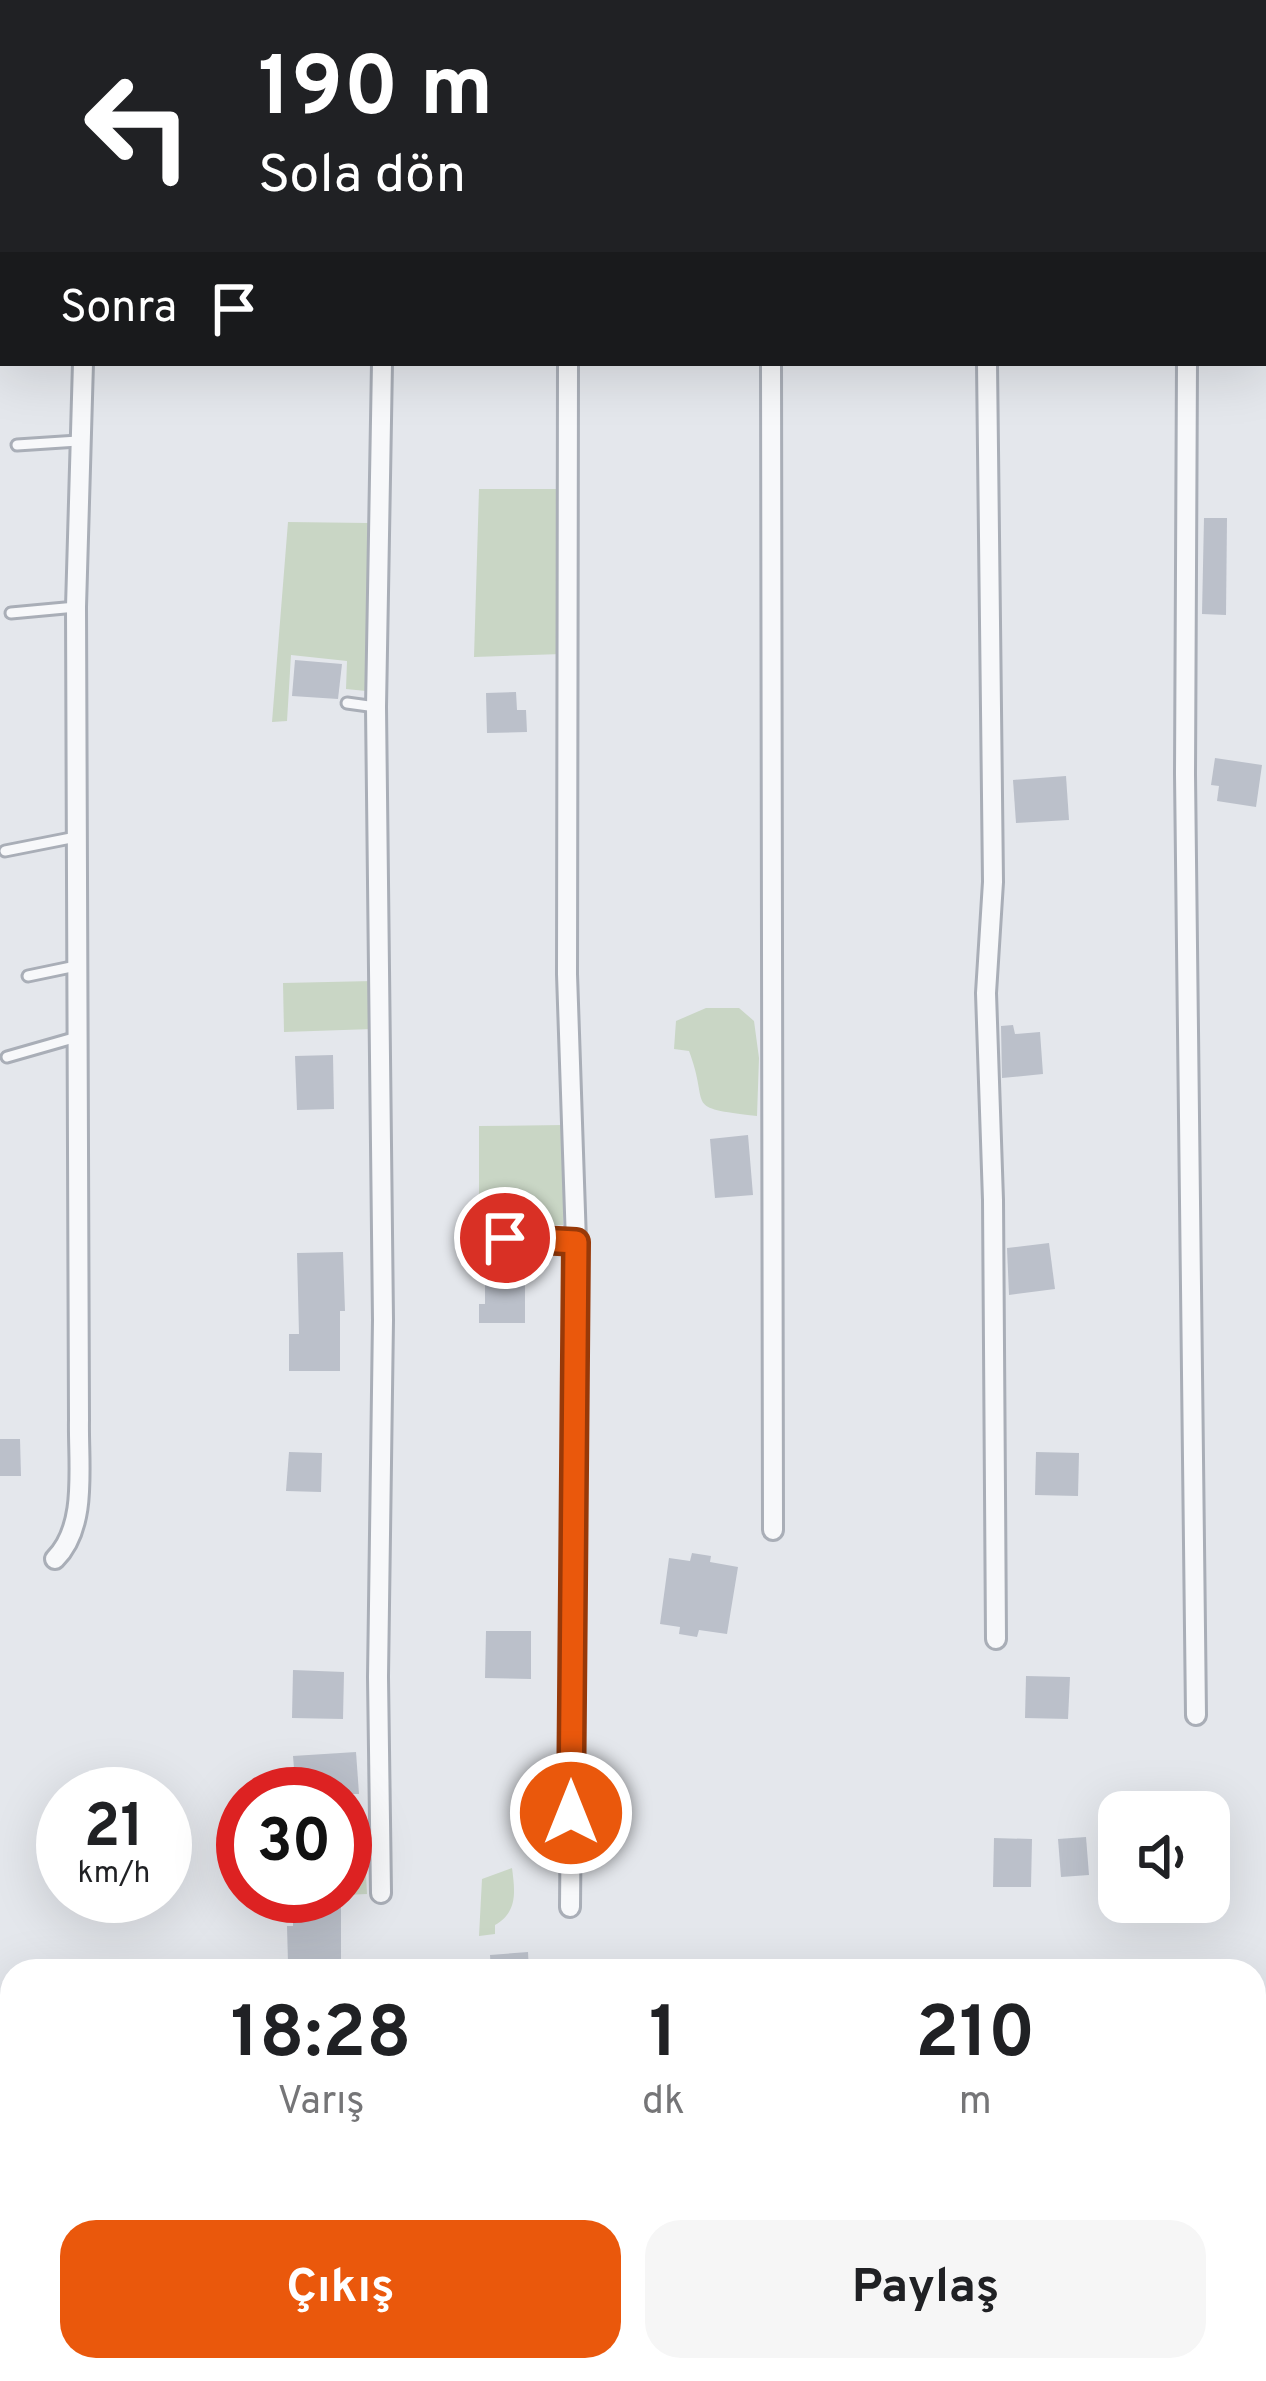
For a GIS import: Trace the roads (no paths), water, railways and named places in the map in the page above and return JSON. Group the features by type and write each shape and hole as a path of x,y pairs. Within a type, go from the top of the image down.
{"street":[{"path":"55,1559 69,1545 75,1528 78,1487 76,608 83,366"},
{"path":"381,1893 378,1677 383,1320 376,707 382,366"},
{"path":"568,366 567,974 576,1242 570,1907"},
{"path":"771,366 773,1530"},
{"path":"986,366 993,882 986,993 993,1200 995,1639"},
{"path":"1187,366 1185,774 1196,1714"}],"lane":[{"path":"17,445 79,441"},
{"path":"10,614 76,608"},
{"path":"347,704 376,707"},
{"path":"4,851 76,837"},
{"path":"28,976 76,966"},
{"path":"7,1057 77,1037"},
{"path":"505,1238 576,1242"}]}
